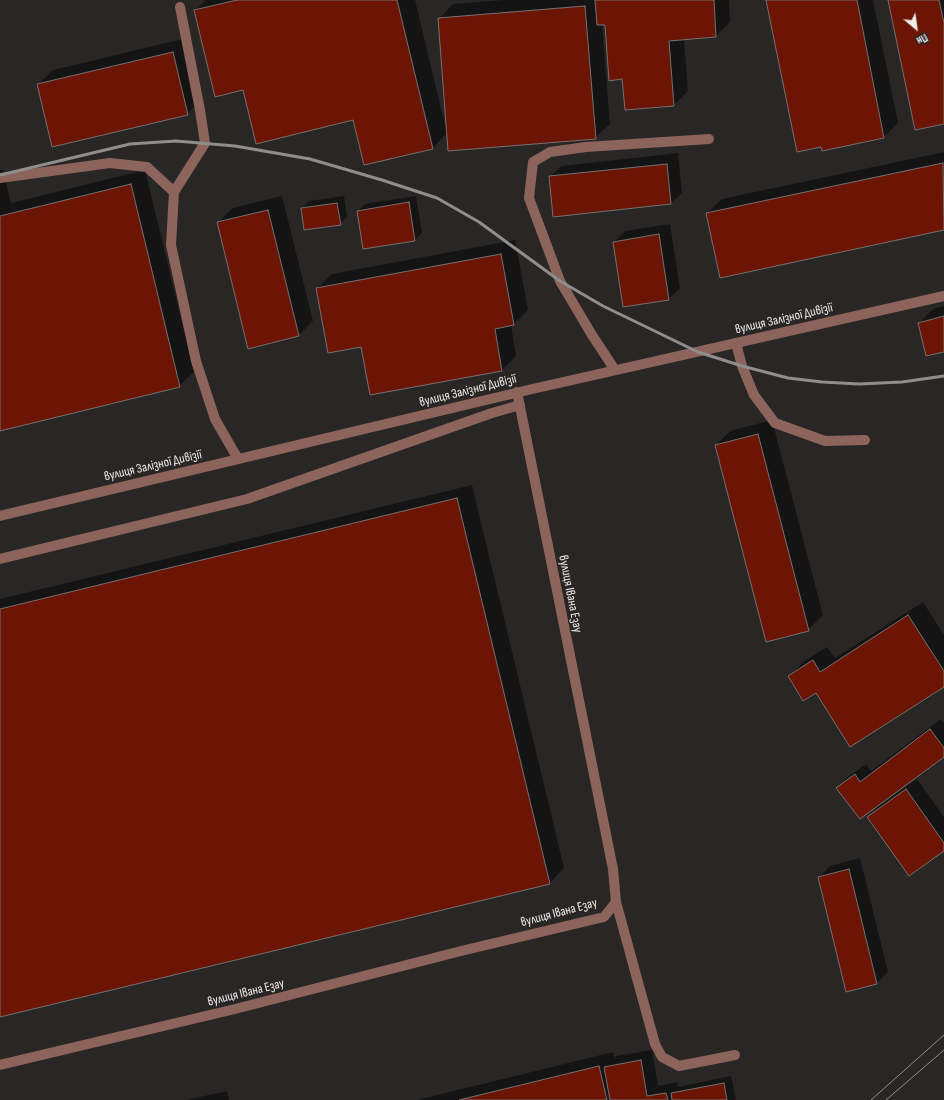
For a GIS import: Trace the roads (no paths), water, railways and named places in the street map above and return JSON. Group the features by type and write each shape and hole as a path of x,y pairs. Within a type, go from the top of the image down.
{"street":[{"path":"180,7 205,143 174,192 170,246 196,361 215,419 238,459"},
{"path":"615,370 560,281 529,198 533,162 550,152 586,147 709,139"},
{"path":"0,178 110,163 148,168 174,192"},
{"name":"вулиця Залізної Дивізії","path":"0,516 517,392 944,296"},
{"path":"736,343 742,366 754,395 775,423 825,441 865,440"},
{"name":"вулиця Івана Езау","path":"0,1065 235,1009 460,951 604,917 616,902 613,869 517,392"},
{"path":"0,559 247,499 492,413 520,406"},
{"path":"616,902 655,1044 662,1057 679,1066 735,1055"}],"tram line":[{"path":"871,1100 944,1035"},
{"path":"886,1100 944,1050"}],"railway":[{"path":"0,175 130,144 176,141 235,146 310,159 437,198 479,222 560,281 603,306 698,352 742,366 788,378 822,382 859,384 902,382 944,376"}]}
